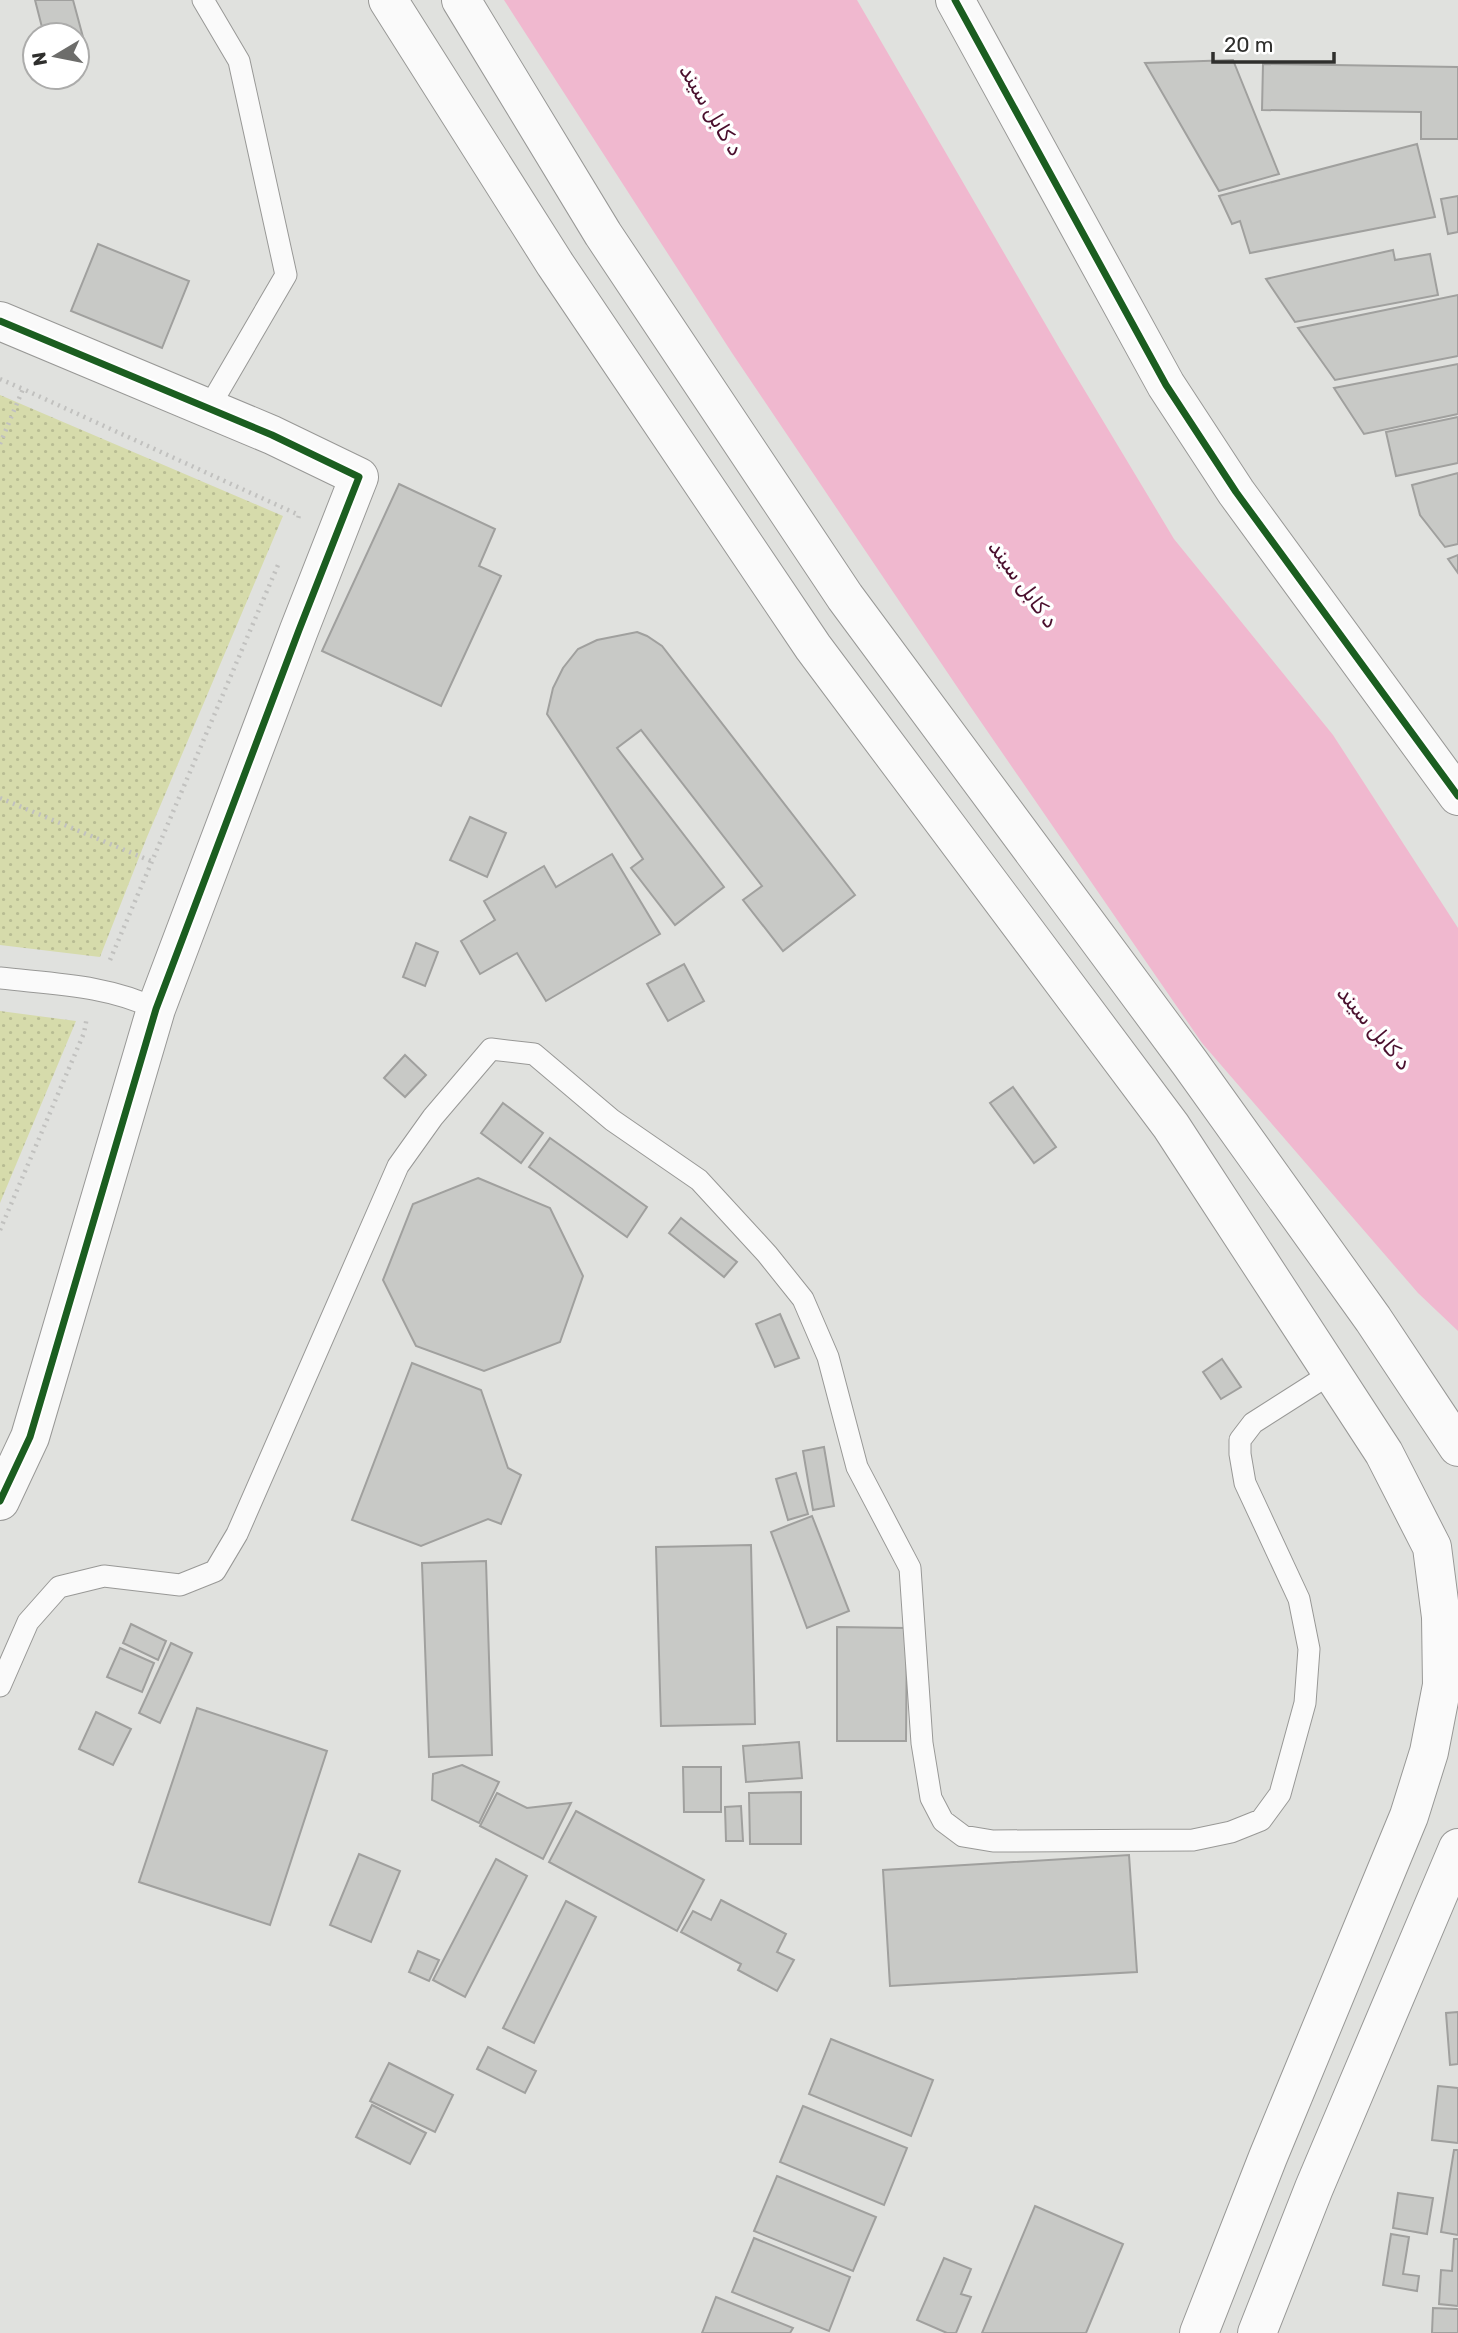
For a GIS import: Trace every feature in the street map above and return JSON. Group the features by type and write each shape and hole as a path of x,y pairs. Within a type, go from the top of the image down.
{"main road":[{"path":"388,0 555,264 814,647 1171,1126 1384,1453 1432,1547 1441,1617 1442,1685 1429,1752 1409,1815 1273,2144 1199,2333"},
{"path":"461,0 603,234 845,597 1190,1063 1373,1319 1458,1447"},
{"path":"955,0 1166,385 1236,492 1458,796"},
{"path":"0,321 272,435 359,477 156,1009 30,1437 0,1501"},
{"path":"1257,2333 1314,2188 1458,1848"}],"lane":[{"path":"203,0 239,61 286,275 208,409"},
{"path":"0,978 97,990 135,999 156,1009"},
{"path":"0,1686 28,1622 59,1587 104,1576 180,1585 215,1571 237,1534 398,1166 433,1117 491,1049 534,1054 612,1120 698,1180 767,1254 803,1299 828,1357 857,1467 910,1568 922,1743 931,1798 943,1821 963,1836 993,1841 1193,1840 1231,1832 1261,1820 1280,1794 1305,1703 1309,1649 1299,1600 1245,1483 1240,1440 1252,1423 1333,1372"}],"path":[{"path":"0,379 299,515 294,528"},
{"path":"0,444 23,390"},
{"path":"87,1016 283,553"},
{"path":"0,798 151,861"},
{"path":"0,1230 84,1034"}],"green space":[{"path":"0,395 283,516 147,837 100,957 0,945"},
{"path":"0,1011 76,1021 0,1203"}],"water":[{"name":"د کابل سيند","path":"504,0 857,0 1174,539 1333,735 1458,928 1458,1331 1418,1293 1202,1043 732,353"}],"building":[{"path":"35,0 73,0 79,21 40,21"},
{"path":"1233,60 1279,174 1219,191 1145,63"},
{"path":"1263,64 1458,67 1458,139 1421,139 1421,112 1262,110"},
{"path":"1417,144 1435,217 1250,253 1240,221 1232,224 1219,196"},
{"path":"1458,196 1458,232 1448,234 1441,199"},
{"path":"98,244 189,281 162,348 71,311"},
{"path":"1393,250 1395,260 1430,254 1438,295 1295,322 1266,279"},
{"path":"1458,295 1458,356 1335,380 1298,328"},
{"path":"1458,364 1458,414 1364,434 1334,388"},
{"path":"1458,417 1458,463 1396,476 1386,432"},
{"path":"1458,473 1458,544 1445,547 1420,515 1412,485"},
{"path":"399,484 495,529 479,566 501,576 441,706 322,651"},
{"path":"1458,555 1458,573 1448,559"},
{"path":"637,632 662,646 855,895 783,951 743,900 762,886 641,730 617,748 724,887 675,925 631,868 643,859 547,714 553,688 563,668 578,649 597,640"},
{"path":"470,817 506,833 487,877 450,860"},
{"path":"612,854 660,934 546,1001 517,953 480,974 461,941 495,920 484,901 544,866 556,887"},
{"path":"416,943 438,952 425,986 403,977"},
{"path":"684,964 704,1001 668,1021 647,984"},
{"path":"405,1055 426,1075 405,1097 384,1078"},
{"path":"1013,1087 1056,1147 1034,1163 990,1103"},
{"path":"503,1103 543,1133 521,1163 481,1133"},
{"path":"550,1138 647,1207 627,1237 529,1167"},
{"path":"478,1178 550,1208 583,1276 560,1342 484,1371 416,1346 383,1280 413,1204"},
{"path":"681,1218 737,1262 724,1277 669,1233"},
{"path":"780,1314 799,1358 775,1367 756,1324"},
{"path":"1222,1359 1241,1387 1221,1399 1203,1372"},
{"path":"412,1363 481,1390 508,1468 521,1475 501,1524 488,1519 421,1546 352,1520"},
{"path":"824,1447 834,1506 813,1510 803,1451"},
{"path":"796,1473 808,1514 788,1520 776,1479"},
{"path":"812,1516 849,1611 807,1628 771,1532"},
{"path":"751,1545 755,1724 661,1726 656,1547"},
{"path":"486,1561 492,1755 429,1757 422,1563"},
{"path":"131,1624 166,1641 158,1660 123,1643"},
{"path":"837,1627 907,1628 906,1741 837,1741"},
{"path":"171,1643 192,1653 160,1723 139,1713"},
{"path":"120,1648 154,1663 142,1692 107,1677"},
{"path":"197,1708 327,1751 270,1925 139,1882"},
{"path":"96,1712 131,1729 113,1765 79,1749"},
{"path":"799,1742 802,1778 746,1782 743,1746"},
{"path":"462,1765 499,1782 479,1823 432,1800 433,1774"},
{"path":"683,1767 721,1767 721,1812 684,1812"},
{"path":"801,1792 801,1844 750,1844 749,1793"},
{"path":"497,1793 527,1808 571,1803 543,1859 480,1826"},
{"path":"741,1806 743,1841 726,1841 725,1807"},
{"path":"576,1811 704,1880 677,1931 549,1862"},
{"path":"359,1854 400,1871 371,1942 330,1925"},
{"path":"1129,1855 1137,1972 890,1986 883,1870"},
{"path":"496,1859 527,1876 465,1997 433,1980"},
{"path":"721,1900 786,1934 777,1952 794,1960 777,1991 738,1970 741,1964 681,1932 693,1911 711,1920"},
{"path":"566,1901 596,1917 534,2043 503,2028"},
{"path":"418,1951 439,1960 429,1981 409,1972"},
{"path":"1458,2012 1458,2064 1450,2065 1446,2013"},
{"path":"831,2039 933,2080 911,2136 809,2094"},
{"path":"488,2047 536,2071 525,2093 477,2069"},
{"path":"389,2063 453,2095 435,2132 370,2101"},
{"path":"1438,2086 1458,2088 1458,2143 1432,2140"},
{"path":"372,2105 426,2133 410,2164 356,2137"},
{"path":"803,2106 907,2148 884,2205 780,2162"},
{"path":"1454,2150 1458,2150 1458,2235 1441,2232"},
{"path":"777,2176 876,2217 853,2271 754,2231"},
{"path":"1398,2193 1433,2198 1427,2234 1393,2228"},
{"path":"1035,2206 1123,2244 1086,2333 982,2333"},
{"path":"1391,2234 1409,2237 1403,2274 1419,2276 1417,2291 1383,2285"},
{"path":"754,2238 850,2277 829,2331 732,2292"},
{"path":"1454,2239 1458,2239 1458,2306 1439,2304 1441,2270 1452,2271"},
{"path":"944,2258 971,2269 961,2294 971,2297 956,2333 947,2333 917,2320"},
{"path":"716,2297 793,2328 790,2333 702,2333"},
{"path":"1433,2308 1458,2309 1458,2333 1432,2333"}],"cycle path":[{"path":"955,0 1166,385 1236,492 1458,796"},
{"path":"0,321 272,435 359,477 156,1009 30,1437 0,1501"}]}
